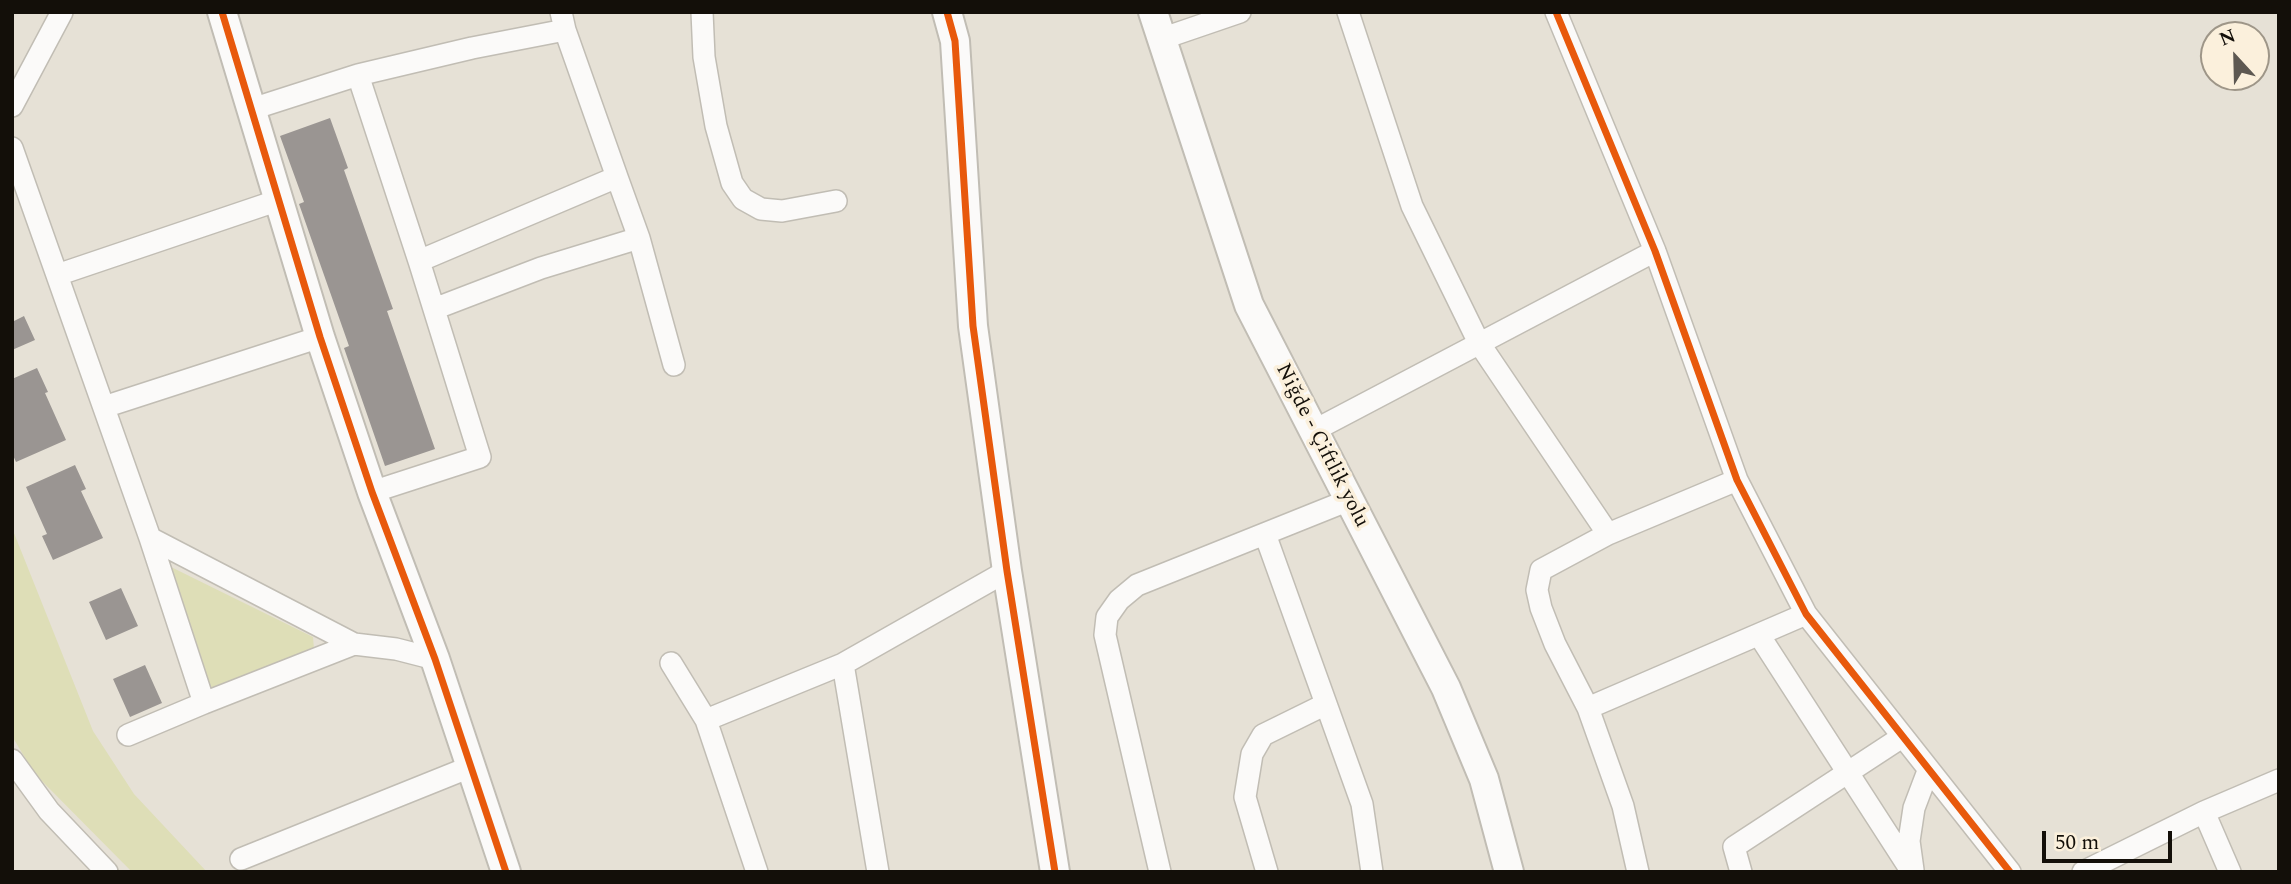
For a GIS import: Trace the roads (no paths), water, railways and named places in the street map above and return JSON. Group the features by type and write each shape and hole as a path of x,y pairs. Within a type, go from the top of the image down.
{"street":[{"path":"12,106 61,12"},
{"path":"222,12 320,337 372,492 435,659 506,872"},
{"path":"702,12 704,57 716,126 732,183 743,200 761,209 782,211 836,201"},
{"path":"947,12 955,41 973,326 1007,571 1055,872"},
{"path":"955,41 961,12"},
{"name":"Niğde - Çiftlik yolu","path":"1153,12 1249,305 1446,688 1484,779 1509,872"},
{"path":"1161,39 1240,12"},
{"path":"1348,12 1412,206 1479,343 1608,534"},
{"path":"1556,12 1655,251 1737,480 1806,614 2010,872"},
{"path":"251,109 358,75 472,48 563,21 639,237 674,365"},
{"path":"358,75 480,457 372,492"},
{"path":"12,148 104,407 204,703"},
{"path":"419,261 617,177"},
{"path":"57,275 279,200"},
{"path":"434,309 541,268 639,237"},
{"path":"1313,431 1655,251"},
{"path":"104,407 320,337"},
{"path":"1638,872 1623,806 1588,708 1555,644 1537,590 1541,570 1608,534 1737,480"},
{"path":"1160,872 1105,635 1107,617 1119,600 1137,585 1349,500"},
{"path":"1265,534 1362,804 1372,872"},
{"path":"149,538 354,644 396,649 435,659"},
{"path":"706,720 843,664 1007,571"},
{"path":"1588,708 1806,614"},
{"path":"1759,635 1912,872"},
{"path":"128,735 354,644"},
{"path":"671,663 706,720 757,872"},
{"path":"843,664 878,872"},
{"path":"1267,872 1245,797 1252,754 1263,735 1326,704"},
{"path":"1741,872 1734,847 1902,737"},
{"path":"12,761 49,811 107,872"},
{"path":"242,859 470,767"},
{"path":"1912,872 1909,841 1912,819 1928,771"},
{"path":"2083,872 2204,812 2279,780"},
{"path":"2204,812 2230,872"}]}
